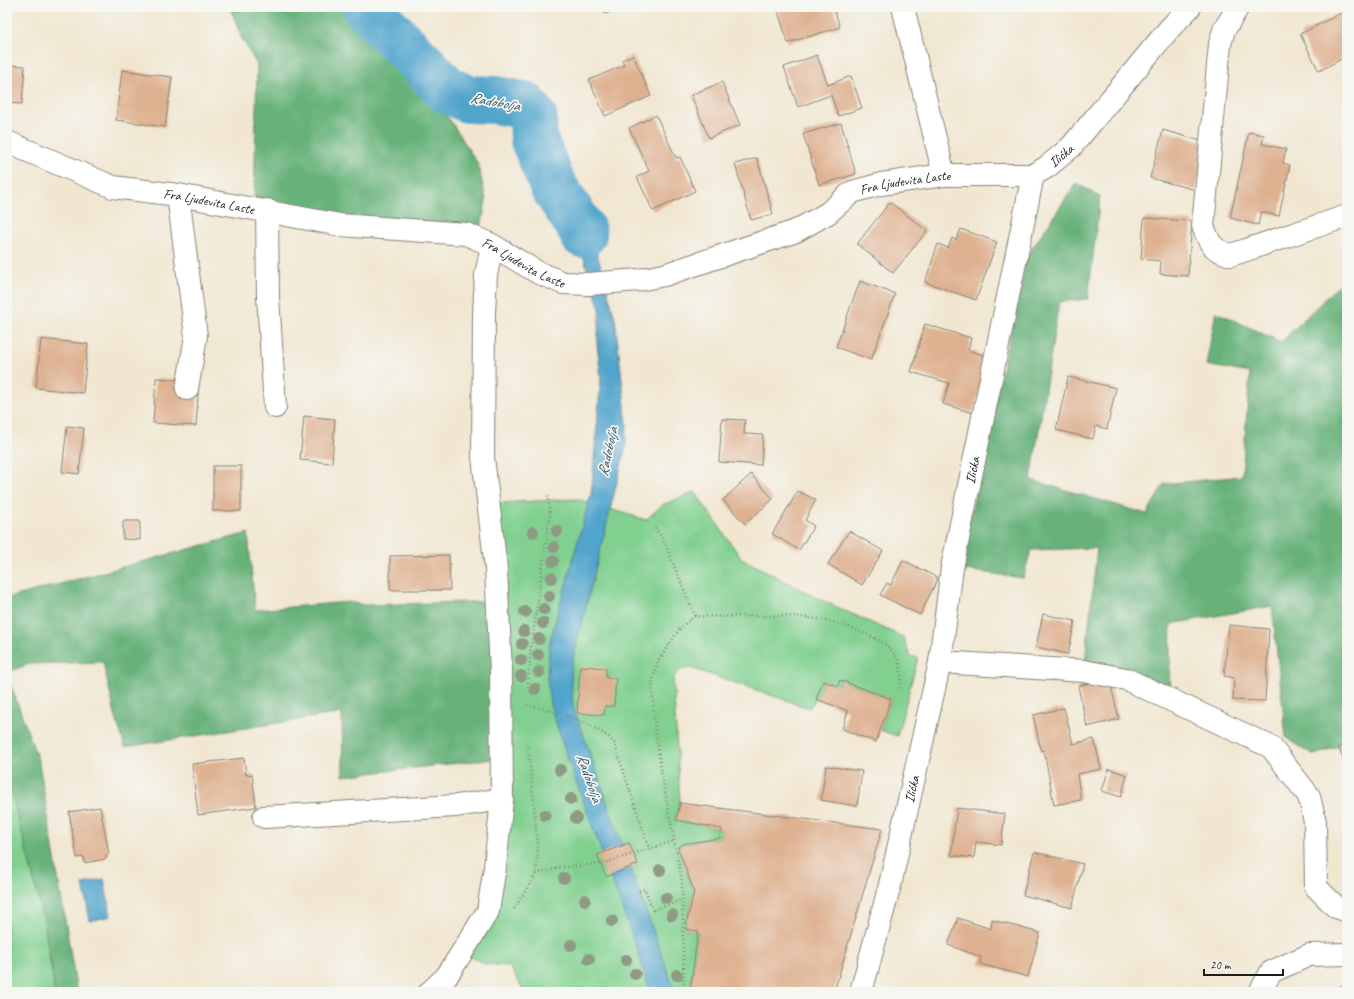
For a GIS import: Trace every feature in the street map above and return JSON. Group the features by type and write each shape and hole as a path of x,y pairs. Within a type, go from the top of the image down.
{"street":[{"path":"903,7 944,175"},
{"name":"Ilićka","path":"861,992 890,885 940,662 952,568 1033,175 1047,167 1071,147 1170,28 1190,7"},
{"path":"1238,7 1224,30 1220,44 1203,226 1208,242 1220,252 1232,255 1347,216"},
{"name":"Fra Ljudevita Laste","path":"7,142 113,187 178,195 267,210 340,225 466,234 492,245 537,272 563,283 588,284 664,275 796,231 828,213 852,192 881,184 944,175 1033,175"},
{"path":"178,195 196,336 187,389"},
{"path":"267,210 268,296 275,407"},
{"path":"430,992 447,976 488,911 495,867 502,799 501,672 496,569 484,457 484,313 486,275 492,245"},
{"path":"940,662 1084,671 1126,679 1271,747 1309,796 1315,822 1316,887 1336,907 1347,911"},
{"path":"264,817 456,806 502,799"},
{"path":"1260,992 1271,972 1309,955 1347,954"}],"path":[{"path":"528,691 530,655 550,514 548,495"},
{"path":"655,528 663,538 695,616"},
{"path":"684,992 682,882 656,731 652,684 658,661 681,627 695,616 775,616 811,618 852,628 886,644 894,653 900,667 900,691"},
{"path":"526,712 527,698"},
{"path":"527,706 551,710 579,720 602,731 614,742 648,848"},
{"path":"513,911 536,874 538,847 528,742"},
{"path":"536,874 562,867 601,864 674,841"},
{"path":"639,891 645,889 653,910 682,900"}],"green space":[{"path":"230,7 338,7 450,120 478,164 486,200 479,240 254,208 257,65 241,37"},
{"path":"1076,183 1100,197 1088,299 1059,302 1031,480 1147,514 1164,484 1242,476 1250,373 1206,365 1216,312 1281,342 1347,277 1347,743 1314,755 1286,738 1272,606 1171,624 1169,700 1084,671 1097,548 1031,550 1023,578 959,569 1027,256"},
{"path":"695,492 741,558 821,600 903,637 910,656 918,658 897,736 880,730 891,699 840,680 838,686 823,681 816,699 809,708 691,668 680,670 673,678 680,803 676,820 722,829 720,838 683,844 679,848 694,892 685,929 698,931 690,992 525,992 509,966 486,964 469,956 494,908 498,503 577,499 646,520 662,505"},
{"path":"248,533 255,610 348,602 365,605 498,601 502,758 343,776 342,713 125,747 115,715 103,662 30,664 7,672 7,596 8,598"},
{"path":"7,674 39,763 77,992 55,992 44,920 13,798 7,761"},
{"path":"7,761 13,798 44,920 55,992 7,992"}],"water":[{"path":"559,171 576,197 598,257 615,318 627,424 626,446 572,663 571,680 573,706 675,992 650,992 638,952 566,754 550,704 547,678 550,641 591,494 601,378 597,344 600,309 577,237 573,232 566,234 540,184"},
{"path":"104,879 111,916 90,921 83,884"}],"building":[{"path":"603,7 625,7 605,14"},
{"path":"833,7 840,27 788,43 777,8"},
{"path":"1347,10 1347,56 1319,71 1300,34"},
{"path":"633,55 651,96 605,116 589,80 624,65 622,60"},
{"path":"817,55 828,85 851,76 862,108 838,116 831,95 798,107 784,67"},
{"path":"7,65 25,66 22,104 7,103"},
{"path":"122,70 172,77 165,127 116,120"},
{"path":"722,82 740,125 709,138 691,95"},
{"path":"656,115 676,158 680,157 695,191 653,211 637,177 649,171 629,128"},
{"path":"841,123 856,174 819,185 803,134"},
{"path":"1163,130 1208,143 1196,190 1150,178"},
{"path":"1249,132 1264,135 1262,144 1286,149 1283,163 1290,165 1279,216 1261,212 1258,225 1230,218"},
{"path":"757,158 773,214 751,220 735,164"},
{"path":"890,202 927,231 893,273 857,244"},
{"path":"1144,218 1192,221 1188,276 1160,274 1161,261 1141,259"},
{"path":"961,229 997,242 976,300 925,282 938,244 948,248 952,238 956,240"},
{"path":"860,281 895,294 871,360 836,347"},
{"path":"925,324 971,338 968,350 989,357 973,413 943,404 949,383 911,372"},
{"path":"41,339 88,344 83,393 36,388"},
{"path":"1068,377 1116,388 1107,429 1096,426 1093,439 1056,430"},
{"path":"156,378 199,381 196,426 153,423"},
{"path":"304,416 335,419 332,463 300,460"},
{"path":"722,419 745,420 744,434 763,435 761,465 719,462"},
{"path":"67,426 84,428 79,474 62,472"},
{"path":"213,466 241,466 241,511 213,511"},
{"path":"751,474 773,499 745,524 723,500"},
{"path":"798,491 816,500 805,520 814,526 799,550 772,534"},
{"path":"123,521 140,521 140,540 123,539"},
{"path":"849,531 883,551 862,585 828,564"},
{"path":"449,555 450,590 390,590 390,556"},
{"path":"903,560 938,578 920,615 880,595 887,583 891,585"},
{"path":"1043,614 1075,621 1068,654 1036,647"},
{"path":"1229,625 1269,629 1265,701 1233,700 1234,678 1224,676"},
{"path":"580,666 606,668 606,678 616,678 614,706 605,706 604,715 577,713"},
{"path":"1109,678 1119,719 1087,727 1078,686"},
{"path":"840,680 891,699 876,742 842,729 848,711 816,699 823,681 838,686"},
{"path":"1064,708 1073,744 1094,739 1101,769 1077,774 1081,800 1054,805 1044,750 1041,751 1033,715"},
{"path":"1347,743 1347,768 1338,747"},
{"path":"244,758 246,775 252,774 256,807 198,815 192,764"},
{"path":"826,766 862,771 857,806 821,800"},
{"path":"1109,769 1127,775 1121,797 1102,791"},
{"path":"680,803 882,829 834,992 690,992 698,931 685,929 694,892 678,848 683,844 720,838 722,829 676,820"},
{"path":"100,807 109,854 106,855 106,859 84,863 84,857 77,858 69,812"},
{"path":"957,808 1005,814 1001,845 976,842 974,858 951,855"},
{"path":"629,843 638,864 606,877 597,855"},
{"path":"1034,852 1083,864 1072,908 1023,895"},
{"path":"958,918 991,929 992,920 1040,933 1028,977 980,964 981,957 948,945"},
{"path":"1347,984 1347,992 1322,992"}],"waterway":[{"name":"Radobolja","path":"366,7 448,90 468,99 495,100 524,105 533,116 534,140 553,186 581,228 583,234"}]}
